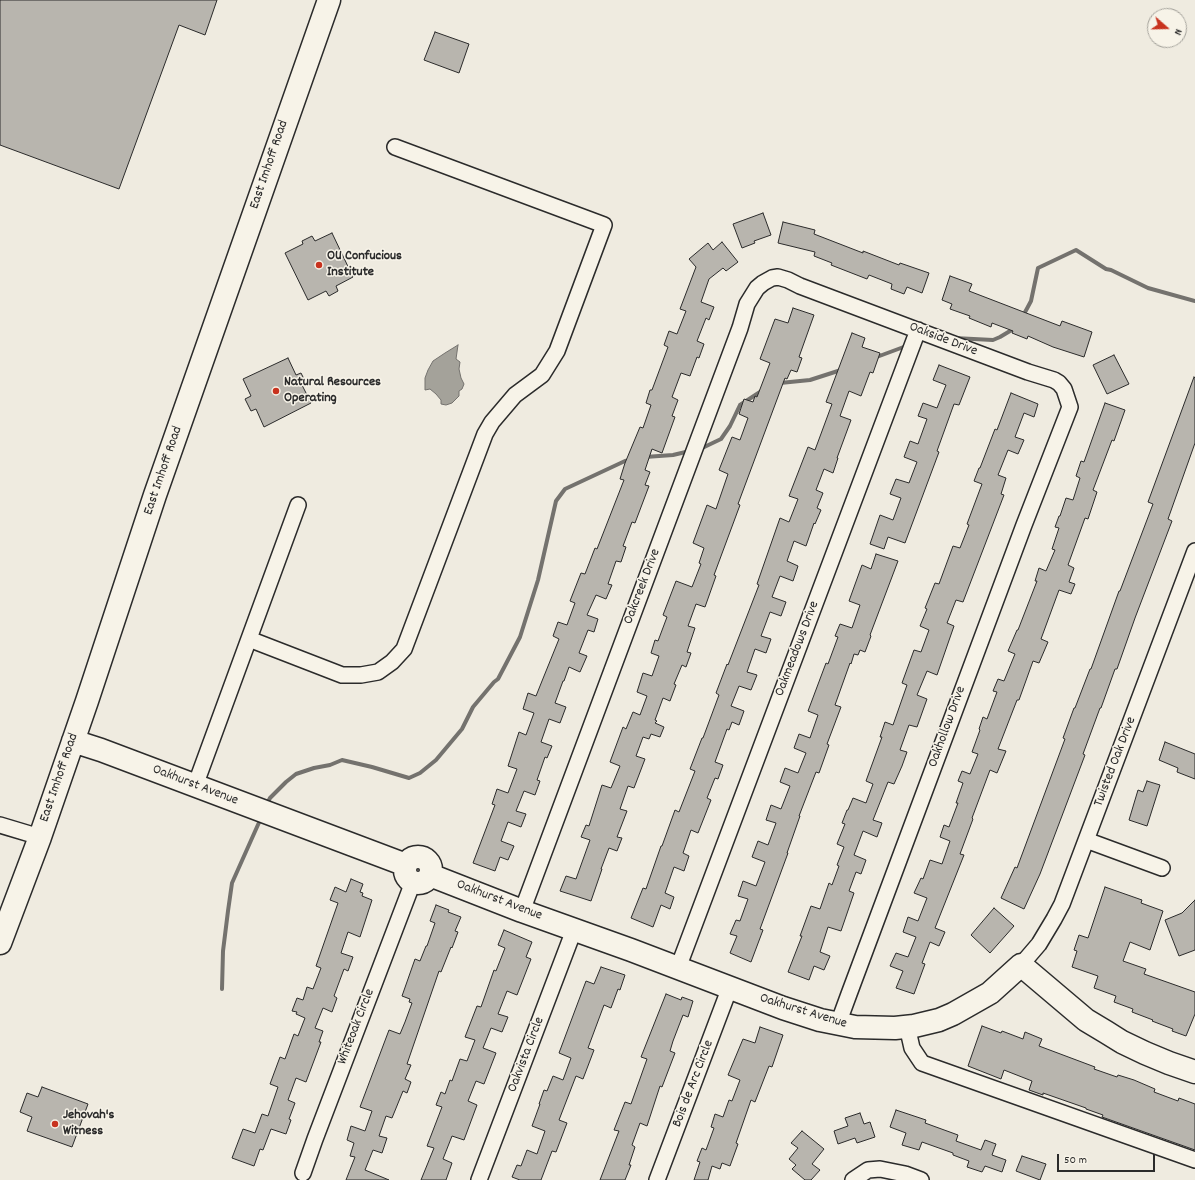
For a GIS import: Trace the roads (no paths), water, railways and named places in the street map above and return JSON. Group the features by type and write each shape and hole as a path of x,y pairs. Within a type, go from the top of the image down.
{"street":[{"name":"East Imhoff Road","path":"0,943 40,837 155,495 329,0"},
{"path":"249,639 342,675 361,675 378,672 392,662 404,649 485,434 492,422 515,395 542,375 557,351 604,225 395,147"},
{"name":"Oakside Drive","path":"778,277 919,332 1054,380 1064,389 1070,407 1060,431"},
{"name":"Oakcreek Drive","path":"522,911 698,442 748,304 757,288 772,278 778,277"},
{"name":"Oakmeadows Drive","path":"678,968 909,354 919,332"},
{"name":"Oakhollow Drive","path":"838,1024 1060,431"},
{"path":"195,786 298,505"},
{"name":"Twisted Oak Drive","path":"1021,965 1039,944 1062,904 1195,552"},
{"name":"Oakhurst Avenue","path":"73,741 271,814 416,874 522,911 820,1020 855,1027 876,1028 907,1026 939,1020 990,993 1021,965"},
{"path":"0,825 40,837"},
{"path":"1086,840 1162,868"},
{"name":"Whiteoak Circle","path":"303,1174 416,874"},
{"name":"Oakvista Circle","path":"479,1180 574,930"},
{"path":"1021,965 1086,1020 1122,1042 1145,1053 1195,1072"},
{"name":"Bois de Arc Circle","path":"657,1180 730,987"},
{"path":"907,1026 912,1048 922,1063 1195,1160"},
{"path":"853,1180 868,1170 880,1169 905,1174 922,1180"}],"waterway":[{"path":"1023,316 1031,301 1038,268 1076,250 1106,269 1148,288 1195,301"},
{"path":"954,338 993,340 1015,328"},
{"path":"874,358 909,345"},
{"path":"780,383 810,380 841,370"},
{"path":"698,450 721,439 730,426 740,405 763,390"},
{"path":"645,457 673,455 690,451"},
{"path":"266,806 270,798 296,774 330,765 342,760 409,778 420,773 436,760 462,729 473,707 498,679 520,637 538,580 556,501 565,489 625,461 631,460"},
{"path":"222,989 223,951 232,883 261,818"}],"place":[{"name":"OU Confucious Institute","path":"319,265"},
{"name":"Natural Resources Operating","path":"276,391"},
{"name":"Jehovah's Witness","path":"55,1124"}]}
